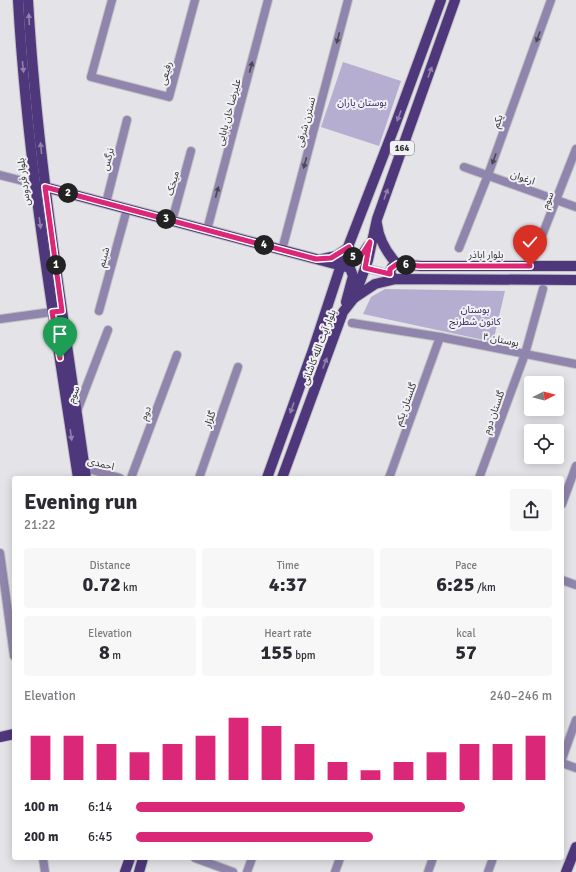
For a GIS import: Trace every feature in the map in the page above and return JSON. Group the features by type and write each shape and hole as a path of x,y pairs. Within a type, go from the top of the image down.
{"main road":[{"name":"بلوار فردوس","path":"18,0 35,184 57,311 81,473"},
{"name":"بلوار فردوس","path":"28,0 57,311"},
{"name":"بلوار آیت الله کاشانی","path":"268,476 313,350 341,265 441,0"},
{"name":"بلوار آیت الله کاشانی","path":"283,476 343,312 354,298 365,268 370,242 377,219 455,0"},
{"path":"35,184 350,268 353,276 343,312"},
{"path":"377,219 382,244 397,264 390,269 393,277"},
{"path":"316,259 331,258 349,247 352,256 357,259 361,257 370,242"},
{"name":"بلوار اباذر","path":"397,264 420,266 576,266"},
{"path":"354,298 375,284 393,277 576,280"},
{"path":"0,736 12,734"},
{"path":"566,872 576,847"},
{"path":"125,872 129,860"},
{"path":"139,872 142,860"},
{"path":"144,860 149,872"}],"street":[{"name":"رفیعی","path":"112,0 92,77 169,97 195,0"},
{"name":"علیرضا خان بابایی","path":"207,230 268,0"},
{"name":"نسترن شرقی","path":"282,250 348,0"},
{"name":"یکم","path":"458,248 488,175 551,0"},
{"name":"نرگس","path":"106,203 127,120"},
{"name":"سوم","path":"534,256 558,200 576,150"},
{"name":"میخک","path":"172,221 191,151"},
{"name":"ارغوان","path":"464,167 576,206"},
{"path":"0,175 35,184"},
{"name":"شبنم","path":"99,311 127,209"},
{"path":"365,268 393,277"},
{"name":"گلستان دوم","path":"480,476 525,354 542,289"},
{"path":"0,320 57,311"},
{"name":"بوستان ۴","path":"352,323 440,337 576,364"},
{"name":"سوم","path":"72,412 108,330"},
{"name":"گلستان یکم","path":"390,476 440,337"},
{"name":"دوم","path":"132,476 177,355"},
{"name":"گلزار","path":"200,476 238,367"},
{"path":"564,499 576,466"},
{"name":"احمدی","path":"81,473 104,476"},
{"path":"0,553 12,641"},
{"path":"564,581 576,585"},
{"path":"564,753 576,720"},
{"path":"564,764 576,768"},
{"path":"43,860 45,872"},
{"path":"200,860 232,872"},
{"path":"247,872 251,860"},
{"path":"335,872 339,860"},
{"path":"428,872 432,860"},
{"path":"488,872 492,860"}],"green space":[{"name":"بوستان یاران","path":"343,62 401,81 379,146 321,127"},
{"name":"بوستان کانون شطرنج","path":"385,289 505,291 493,342 363,314 371,297"}],"route":[{"path":"60,358 52,312 62,311 45,187 316,259 331,258 349,247 353,258 359,259 370,242 368,260 365,268 390,274 390,269 397,264 420,266 530,266"}]}
